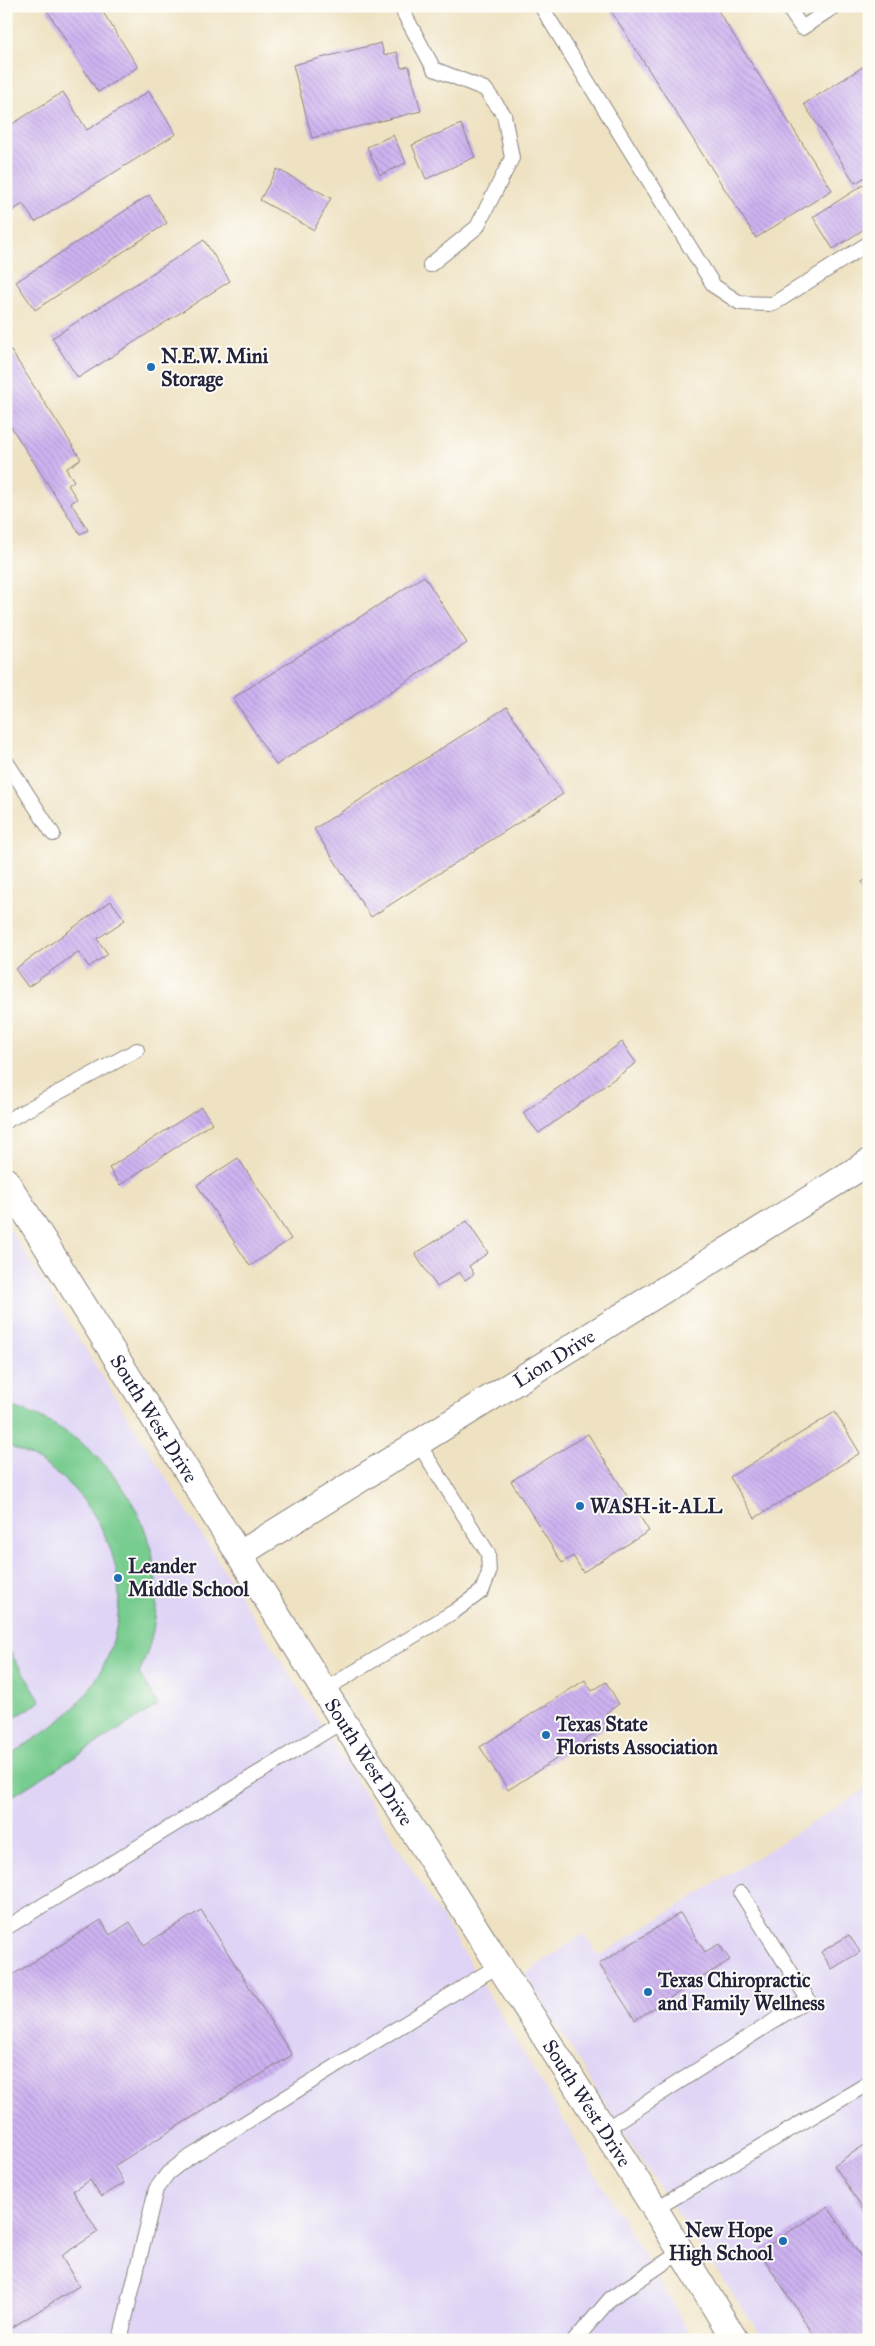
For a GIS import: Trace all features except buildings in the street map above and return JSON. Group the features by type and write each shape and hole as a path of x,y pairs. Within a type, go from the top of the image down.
{"street":[{"name":"Lion Drive","path":"240,1554 869,1162"},
{"name":"South West Drive","path":"6,1181 343,1721 655,2209 735,2340"}],"lane":[{"path":"400,6 434,69 485,89 504,114 512,158 477,226 430,265"},
{"path":"541,6 714,286 740,303 772,304 869,243"},
{"path":"787,6 802,28 836,6"},
{"path":"6,761 53,834"},
{"path":"6,1121 137,1050"},
{"path":"324,1690 461,1606 482,1591 489,1573 488,1553 418,1443"},
{"path":"6,1928 343,1721"},
{"path":"604,2130 808,1999 741,1893"},
{"path":"120,2340 156,2189 168,2173 185,2160 499,1965"},
{"path":"655,2209 869,2084"},
{"path":"575,2340 610,2299 682,2252"}],"shaded area":[{"name":"Leander Middle School","path":"6,1223 452,1933 694,2340 6,2340"},
{"path":"869,1787 869,2340 764,2340 629,2142 525,1974 584,1934 599,1956"}],"green space":[{"path":"6,1405 47,1421 83,1444 113,1474 136,1509 150,1547 156,1588 153,1630 139,1673 158,1705 6,1800 6,1757 51,1727 81,1700 89,1690 108,1655 118,1619 118,1582 110,1547 94,1515 71,1486 41,1462 6,1445"},
{"path":"6,1646 41,1701 6,1723"}],"place":[{"name":"N.E.W. Mini Storage","path":"151,367"},
{"name":"WASH-it-ALL","path":"580,1506"},
{"name":"Leander Middle School","path":"118,1578"},
{"name":"Texas State Florists Association","path":"546,1735"},
{"name":"Texas Chiropractic and Family Wellness","path":"648,1992"},
{"name":"New Hope High School","path":"783,2241"}]}
